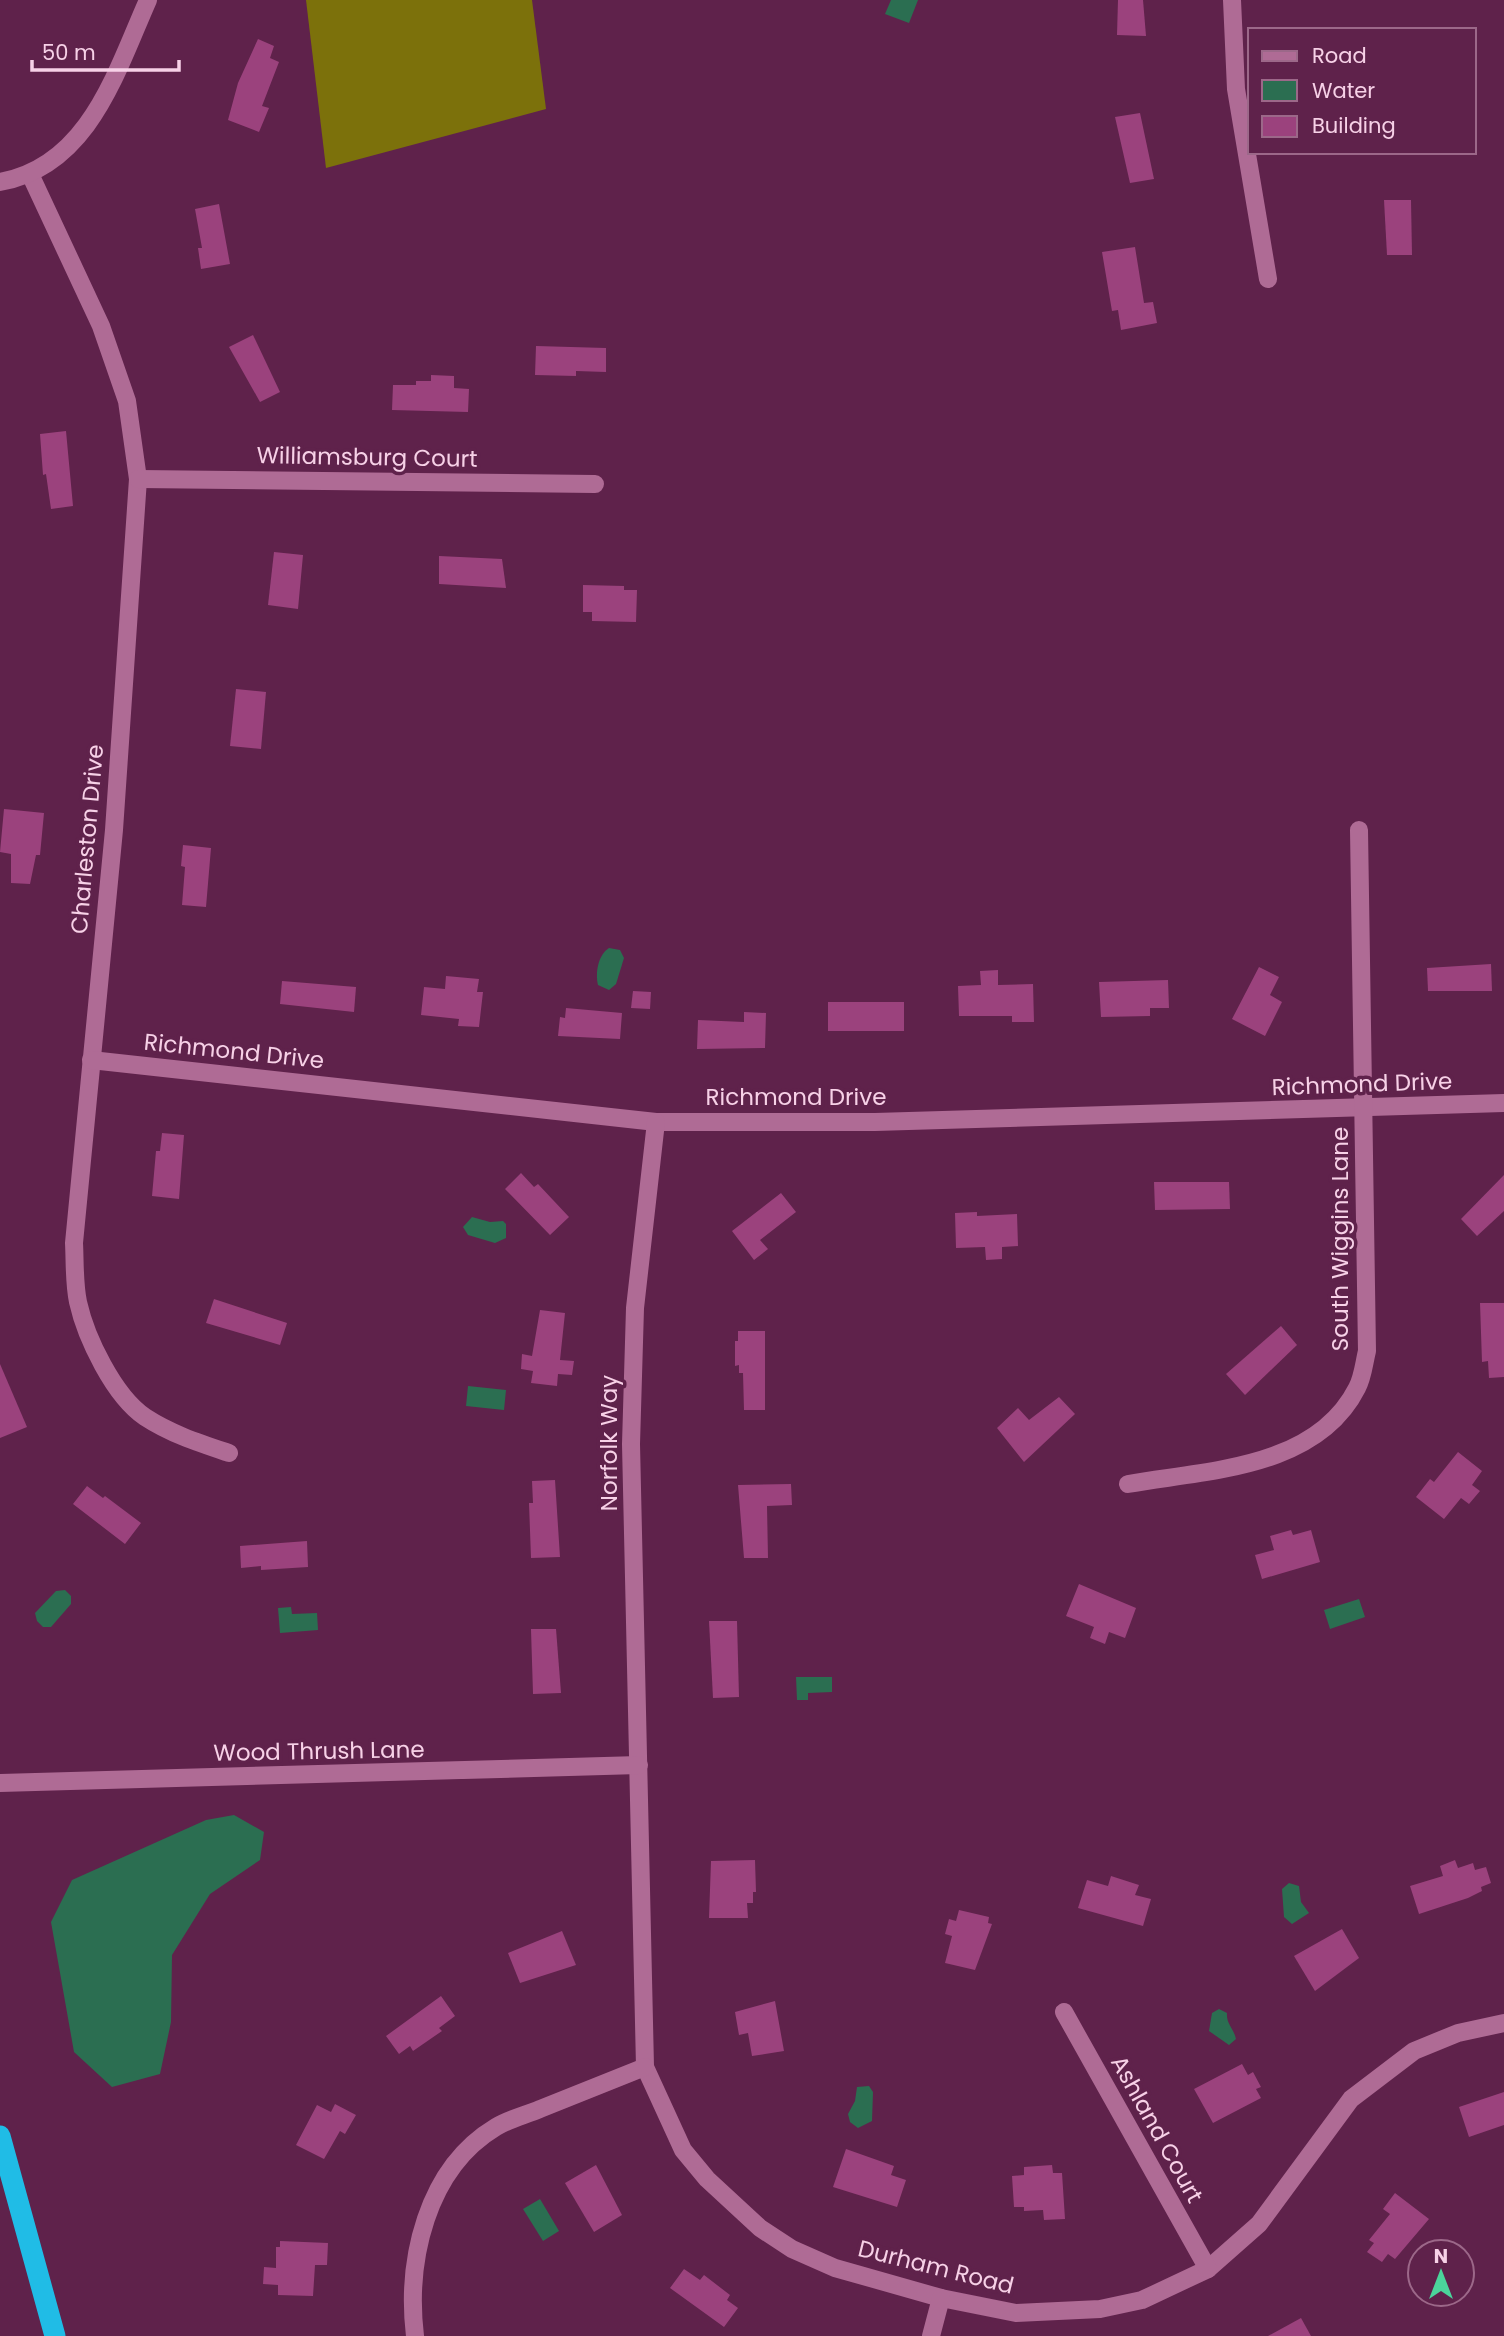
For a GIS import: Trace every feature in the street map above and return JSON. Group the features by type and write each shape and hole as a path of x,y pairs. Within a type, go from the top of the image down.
{"highway":[{"path":"0,2136 55,2336"}],"street":[{"path":"0,182 30,174 77,140 101,103 148,0"},
{"path":"1232,0 1236,89 1268,279"},
{"name":"Charleston Drive","path":"30,174 101,326 127,401 138,479 116,802 74,1243 78,1301 102,1362 122,1393 143,1415 186,1439 229,1453"},
{"name":"Williamsburg Court","path":"138,479 595,484"},
{"name":"South Wiggins Lane","path":"1128,1484 1253,1462 1295,1449 1342,1412 1359,1386 1367,1351 1359,830"},
{"name":"Richmond Drive","path":"91,1060 656,1122 874,1122 1504,1103"},
{"name":"Norfolk Way","path":"639,1765 631,1444 635,1308 656,1122"},
{"name":"Wood Thrush Lane","path":"0,1783 639,1765"},
{"name":"Durham Road","path":"639,1765 645,2067 683,2150 707,2179 760,2228 792,2249 835,2268 941,2298 1016,2313 1100,2309 1142,2300 1208,2269 1259,2224 1351,2099 1414,2051 1458,2033 1504,2023"},
{"name":"Ashland Court","path":"1064,2012 1208,2269"},
{"path":"415,2336 412,2298 416,2254 441,2186 451,2169 496,2127 645,2067"},
{"path":"931,2336 941,2298"}],"shaded area":[{"path":"306,0 532,0 546,109 326,168"}],"water":[{"path":"891,0 918,0 909,23 885,14"},
{"path":"609,948 620,950 624,958 616,984 609,990 598,985 597,975 600,960"},
{"path":"472,1217 490,1222 503,1221 506,1224 506,1238 495,1243 468,1235 463,1227"},
{"path":"468,1386 506,1390 504,1410 466,1406"},
{"path":"65,1590 71,1596 71,1604 51,1627 43,1627 37,1621 35,1613 56,1591"},
{"path":"1359,1599 1365,1617 1330,1629 1324,1610"},
{"path":"291,1607 292,1614 317,1613 318,1630 280,1633 278,1608"},
{"path":"796,1677 832,1677 832,1692 808,1693 808,1700 797,1700"},
{"path":"234,1815 264,1832 260,1860 210,1894 172,1955 171,2022 160,2074 112,2087 74,2052 51,1922 72,1880 206,1820"},
{"path":"1289,1883 1299,1886 1301,1902 1309,1913 1292,1924 1284,1917 1282,1889"},
{"path":"1219,2009 1227,2013 1236,2039 1229,2045 1209,2031 1212,2013"},
{"path":"869,2086 873,2092 872,2121 858,2128 850,2122 848,2114 855,2101 857,2087"},
{"path":"540,2199 559,2231 543,2241 523,2209"}],"building":[{"path":"1118,0 1143,0 1146,36 1117,35"},
{"path":"258,39 274,46 270,58 279,62 262,106 269,108 259,132 228,120 238,83"},
{"path":"1140,113 1154,179 1130,183 1115,117"},
{"path":"1384,200 1411,200 1412,255 1387,255"},
{"path":"219,204 230,264 201,269 198,248 202,248 195,209"},
{"path":"1135,247 1144,303 1153,302 1157,323 1121,330 1118,310 1112,311 1102,252"},
{"path":"253,335 280,392 260,402 229,347"},
{"path":"536,346 606,348 606,372 576,371 576,376 535,375"},
{"path":"431,375 454,376 454,388 469,389 468,412 392,410 393,385 416,385 416,381 431,381"},
{"path":"66,431 73,506 51,509 46,474 43,475 40,434"},
{"path":"274,552 303,555 298,609 268,605"},
{"path":"439,556 502,559 506,588 439,584"},
{"path":"583,585 624,586 624,590 637,590 636,622 592,621 592,612 583,612"},
{"path":"236,689 266,692 261,749 230,746"},
{"path":"4,809 44,813 40,855 36,855 30,884 11,883 11,854 0,852"},
{"path":"183,845 211,848 206,907 182,905 185,867 181,866"},
{"path":"1491,964 1492,991 1428,991 1427,968"},
{"path":"1259,967 1279,977 1270,995 1282,1002 1265,1036 1232,1019"},
{"path":"998,970 998,985 1033,984 1034,1022 1012,1022 1012,1016 959,1016 958,986 981,985 980,971"},
{"path":"446,976 479,979 477,992 483,992 479,1027 458,1026 459,1019 421,1015 424,987 445,989"},
{"path":"1168,980 1169,1008 1150,1008 1150,1016 1101,1017 1099,982"},
{"path":"282,981 356,987 354,1012 280,1004"},
{"path":"633,991 651,992 650,1009 631,1008"},
{"path":"828,1002 904,1002 904,1031 828,1031"},
{"path":"566,1008 622,1013 620,1039 558,1036 560,1017 565,1018"},
{"path":"744,1012 766,1013 765,1048 697,1049 698,1020 744,1022"},
{"path":"162,1133 184,1135 179,1199 152,1196 156,1151 160,1151"},
{"path":"521,1173 534,1187 538,1184 569,1217 550,1235 505,1189"},
{"path":"1504,1175 1504,1211 1477,1236 1461,1219"},
{"path":"1154,1182 1229,1182 1230,1209 1155,1210"},
{"path":"781,1193 796,1212 760,1240 768,1249 754,1260 732,1231"},
{"path":"977,1212 977,1216 1017,1214 1018,1246 1002,1247 1002,1259 986,1260 985,1247 956,1248 955,1213"},
{"path":"214,1299 287,1323 280,1345 206,1323"},
{"path":"1480,1303 1504,1303 1504,1377 1489,1378 1488,1361 1482,1362"},
{"path":"540,1310 565,1313 560,1360 574,1361 572,1375 558,1374 557,1386 531,1383 533,1371 521,1369 522,1354 532,1356"},
{"path":"1281,1326 1297,1345 1245,1395 1226,1374"},
{"path":"738,1331 765,1331 765,1410 744,1410 743,1373 739,1373 739,1365 735,1366 735,1341 738,1341"},
{"path":"0,1364 27,1427 0,1438"},
{"path":"1059,1397 1075,1414 1024,1462 997,1428 1018,1408 1029,1420"},
{"path":"1458,1452 1482,1471 1472,1485 1480,1491 1469,1504 1461,1498 1444,1519 1416,1497 1430,1479 1434,1482"},
{"path":"555,1480 560,1557 531,1558 529,1503 533,1503 532,1481"},
{"path":"791,1484 792,1505 767,1506 768,1558 744,1558 738,1485"},
{"path":"87,1486 141,1523 125,1544 73,1504"},
{"path":"1291,1530 1293,1535 1311,1530 1320,1562 1262,1579 1255,1555 1274,1550 1270,1536"},
{"path":"307,1541 308,1567 261,1570 261,1566 241,1568 240,1546"},
{"path":"1079,1584 1136,1608 1125,1638 1109,1632 1105,1644 1090,1638 1094,1627 1066,1616"},
{"path":"709,1621 737,1621 739,1697 713,1698"},
{"path":"531,1629 556,1629 561,1693 533,1694"},
{"path":"755,1860 756,1892 753,1892 753,1903 747,1903 748,1918 709,1918 711,1861"},
{"path":"1455,1860 1458,1868 1473,1863 1475,1870 1486,1867 1491,1883 1481,1887 1482,1891 1468,1898 1419,1914 1410,1886 1443,1876 1440,1866"},
{"path":"1111,1876 1139,1885 1135,1895 1151,1899 1143,1926 1078,1908 1087,1880 1108,1886"},
{"path":"959,1910 989,1917 988,1923 992,1924 975,1970 945,1963 952,1936 945,1934 949,1919 956,1921"},
{"path":"1342,1929 1359,1958 1315,1991 1294,1956"},
{"path":"562,1931 576,1965 520,1983 508,1953"},
{"path":"441,1996 455,2016 439,2028 442,2031 413,2051 410,2046 399,2054 386,2036"},
{"path":"775,2001 784,2051 752,2056 748,2033 739,2035 735,2012"},
{"path":"1242,2064 1248,2075 1253,2072 1261,2087 1256,2089 1261,2098 1213,2123 1194,2089"},
{"path":"1504,2092 1504,2125 1469,2137 1459,2107"},
{"path":"335,2104 356,2115 345,2134 340,2131 324,2159 296,2145 317,2105 331,2112"},
{"path":"846,2149 894,2166 891,2175 906,2180 897,2207 833,2187"},
{"path":"596,2165 622,2215 594,2232 565,2183"},
{"path":"1052,2165 1053,2173 1062,2173 1065,2219 1044,2220 1043,2210 1024,2211 1024,2207 1014,2207 1012,2176 1024,2175 1024,2167"},
{"path":"1395,2193 1429,2219 1413,2238 1406,2238 1406,2246 1395,2259 1388,2254 1382,2262 1367,2252 1374,2243 1369,2240 1390,2214 1383,2209"},
{"path":"280,2241 328,2243 327,2265 315,2265 313,2296 278,2295 278,2285 263,2284 264,2267 276,2268 276,2247 280,2247"},
{"path":"684,2269 700,2280 704,2275 730,2295 727,2300 738,2308 724,2327 670,2288"},
{"path":"1301,2318 1311,2336 1268,2336"}]}
